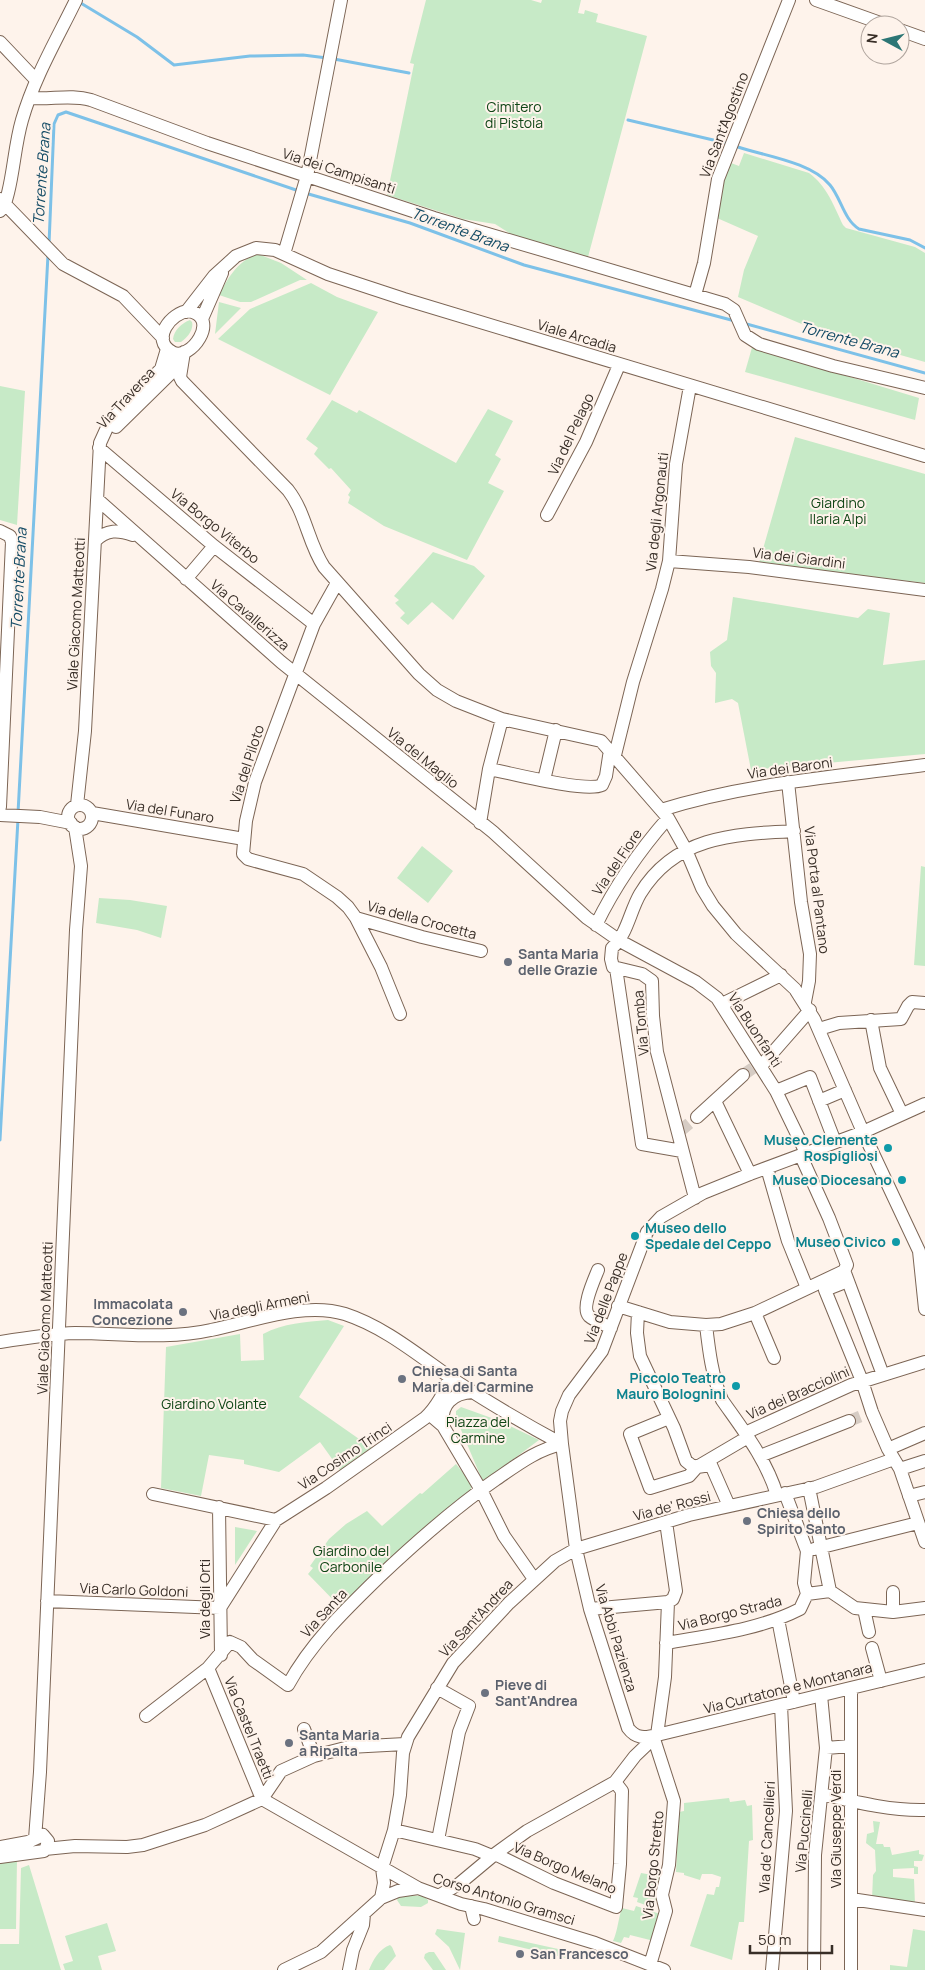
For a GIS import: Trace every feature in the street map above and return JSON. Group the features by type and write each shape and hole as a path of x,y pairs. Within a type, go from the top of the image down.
{"street":[{"path":"285,249 306,180 341,0"},
{"name":"Via Sant'Agostino","path":"694,295 704,263 718,179 789,0"},
{"path":"816,0 860,16"},
{"path":"74,4 36,80 21,121 10,184 2,205 64,264 117,292 135,308 173,353 182,353 193,346 201,336 204,328 202,319 194,312 186,312 176,316 166,325 165,343"},
{"path":"910,34 925,39"},
{"path":"0,42 36,80"},
{"name":"Via dei Campisanti","path":"30,98 47,99 74,96 91,100 306,180 728,306 734,310 742,330 751,340 782,352 925,388"},
{"name":"Viale Arcadia","path":"186,312 209,281 242,252 256,248 285,249 348,281 925,456"},
{"name":"Viale Arcadia","path":"202,319 227,264"},
{"path":"135,308 166,325"},
{"name":"Via Traversa","path":"97,499 98,465 104,430 161,369 165,343"},
{"path":"182,353 180,377 292,495 303,514 318,557 337,583 419,674 437,690 456,702 502,719 601,740 664,814 686,850 702,888 718,914 736,934 778,973 807,1006 918,1251 925,1309"},
{"name":"Via Traversa","path":"100,450 112,431 170,374 182,353"},
{"name":"Via del Pelago","path":"547,515 586,442 619,364"},
{"name":"Via degli Argonauti","path":"544,780 597,788 602,785 606,776 669,561 676,464 690,386"},
{"name":"Via Borgo Viterbo","path":"100,450 214,546 314,624"},
{"name":"Via Cavallerizza","path":"97,499 294,673"},
{"name":"Viale Giacomo Matteotti","path":"42,1842 40,1772 47,1601 76,930 81,866 80,816 97,499"},
{"path":"0,531 10,536 12,542 4,610 3,813"},
{"name":"Via Cavallerizza","path":"95,541 103,534 113,531 138,537"},
{"path":"186,579 214,546"},
{"name":"Via dei Giardini","path":"669,561 749,567 925,590"},
{"name":"Via del Piloto","path":"244,839 253,788 294,673 314,624 337,583"},
{"name":"Via del Maglio","path":"294,673 480,823 596,925"},
{"path":"480,823 502,719"},
{"path":"490,769 544,780 556,730"},
{"name":"Via dei Baroni","path":"664,814 725,793 788,782 925,765"},
{"name":"Via Porta al Pantano","path":"788,782 801,902 810,954 810,981 807,1006"},
{"name":"Via del Funaro","path":"3,813 34,817 80,816 244,839"},
{"name":"Via del Fiore","path":"596,925 606,905 664,814"},
{"path":"794,831 742,835 714,840 686,850 658,872 641,893 620,941 612,948 610,959 613,967 616,968 642,1144 682,1151 695,1198 750,1174 864,1132 925,1104"},
{"path":"244,839 245,857 303,874 337,897 348,907 356,918 381,967 400,1014"},
{"name":"Via della Crocetta","path":"356,918 422,937 481,951"},
{"name":"Via Buonfanti","path":"596,925 620,941 696,982 722,1004 776,1091 832,1225 847,1265 846,1276 883,1375"},
{"name":"Via Tomba","path":"616,968 642,974 652,980 652,1010 657,1052 679,1132 682,1151"},
{"path":"722,1004 778,973"},
{"path":"819,1030 839,1024 901,1019 912,1002 925,1003"},
{"path":"759,1065 789,1032 807,1006"},
{"path":"871,1020 880,1068 902,1114"},
{"path":"697,1117 743,1075"},
{"path":"776,1091 810,1077 835,1142"},
{"path":"819,1101 845,1090"},
{"path":"715,1101 750,1174"},
{"path":"767,1168 788,1241 806,1288"},
{"name":"Via delle Pappe","path":"576,1549 560,1421 564,1405 569,1395 596,1360 611,1328 647,1232 661,1217 695,1198"},
{"path":"598,1270 586,1311 590,1317 611,1328"},
{"path":"618,1306 670,1322 706,1326 721,1324 755,1313 806,1288 846,1276"},
{"path":"846,1276 825,1290 862,1382 870,1412 894,1459 924,1537"},
{"name":"Via degli Armeni","path":"0,1342 37,1336 59,1335 192,1334 270,1316 325,1310 346,1314 374,1326 449,1376"},
{"path":"638,1312 636,1333 640,1356 672,1423 686,1461 691,1465 701,1467 729,1506"},
{"path":"755,1313 774,1358"},
{"path":"706,1326 712,1363 722,1400 760,1456 772,1481 781,1494 807,1551 804,1583 807,1594 830,1591"},
{"name":"Via dei Bracciolini","path":"672,1423 630,1434 650,1488 701,1467 747,1435 862,1382 925,1362"},
{"path":"534,1579 504,1536 481,1490 442,1426 429,1414 445,1388 449,1376 562,1444"},
{"path":"442,1426 443,1410 454,1397 473,1392"},
{"name":"Via Cosimo Trinci","path":"220,1608 276,1520 326,1488 429,1414"},
{"path":"760,1456 849,1421"},
{"path":"894,1459 925,1433"},
{"path":"481,1490 535,1453 562,1444"},
{"path":"894,1459 925,1461"},
{"name":"Via de' Rossi","path":"576,1549 689,1515 809,1488 894,1459"},
{"path":"809,1488 830,1591 850,1606 864,1610 893,1612 925,1608"},
{"name":"Via Santa","path":"221,1655 230,1642 242,1647 253,1660 288,1685 312,1646 352,1604 420,1538 481,1490"},
{"path":"909,1496 925,1492"},
{"path":"153,1494 219,1506 276,1520"},
{"name":"Via degli Orti","path":"146,1716 208,1668 221,1655 219,1506"},
{"path":"590,1609 668,1602 675,1597 676,1591 666,1522"},
{"path":"807,1551 918,1523"},
{"name":"Via Sant'Andrea","path":"381,1898 384,1883 382,1868 394,1830 399,1803 405,1744 453,1663 534,1579 556,1561 576,1549"},
{"name":"Via Abbi Pazienza","path":"576,1549 590,1609 628,1728 632,1734"},
{"path":"893,1592 893,1612"},
{"name":"Via Borgo Strada","path":"666,1643 778,1619 800,1609 807,1594"},
{"name":"Via Carlo Goldoni","path":"47,1601 220,1608"},
{"path":"656,1737 665,1677 668,1602"},
{"path":"864,1610 869,1632"},
{"path":"778,1619 794,1702"},
{"path":"872,1648 880,1681"},
{"name":"Via Castel Traetti","path":"208,1668 262,1799"},
{"name":"Via Curtatone e Montanara","path":"632,1734 638,1737 656,1737 925,1670"},
{"path":"438,1688 469,1706 459,1732 438,1840"},
{"name":"Via Giuseppe Verdi","path":"851,1688 851,1970"},
{"name":"Via Puccinelli","path":"814,1970 814,1870 826,1748 821,1696"},
{"name":"Via de' Cancellieri","path":"775,1969 786,1812 781,1705"},
{"path":"304,1729 314,1756"},
{"name":"Via Curtatone e Montanara","path":"615,1782 635,1756 656,1737"},
{"name":"Via Borgo Stretto","path":"650,1965 666,1911 662,1889 669,1865 674,1801 656,1737"},
{"path":"0,1847 42,1842 75,1846 127,1847 151,1843 204,1825 262,1799 281,1771 314,1756 349,1747 405,1744"},
{"path":"826,1748 851,1746"},
{"path":"440,1895 459,1884 493,1855 527,1831 615,1782"},
{"name":"Via Borgo Melano","path":"493,1855 554,1883 616,1907 620,1864 622,1791 615,1782"},
{"path":"822,1794 864,1805 925,1810"},
{"name":"Corso Antonio Gramsci","path":"262,1799 418,1888 595,1943 632,1964 650,1965 664,1970"},
{"path":"394,1830 493,1855"},
{"path":"0,1858 42,1842"},
{"path":"284,1970 321,1952 381,1898 398,1891 418,1888"},
{"path":"851,1899 925,1910"},
{"path":"471,1906 474,1919"},
{"path":"349,1970 353,1950 363,1925 364,1914"}],"green space":[{"name":"Cimitero di Pistoia","path":"426,0 531,0 541,3 542,0 581,0 578,13 584,14 585,10 598,14 596,22 647,36 588,257 517,238 495,224 463,219 387,195 414,64 410,63"},
{"path":"744,153 809,173 821,184 846,228 915,247 925,253 925,362 823,333 738,297 744,270 758,236 717,218 724,175 729,164 739,166"},
{"path":"258,254 281,263 307,280 300,280 251,302 240,302 219,295 239,265"},
{"path":"311,283 337,297 378,312 330,395 218,339 250,309"},
{"path":"219,302 241,308 215,334"},
{"path":"190,320 192,328 190,333 181,342 175,342 173,339 177,330 181,325"},
{"path":"753,344 778,355 919,398 915,420 745,372"},
{"path":"0,386 25,391 17,525 0,520"},
{"path":"332,400 357,413 359,410 456,463 488,409 513,421 495,455 501,459 488,483 504,491 467,560 384,526 348,503 350,497 348,495 351,490 331,468 329,469 314,454 318,448 306,439"},
{"name":"Giardino Ilaria Alpi","path":"795,437 925,474 925,583 759,563"},
{"path":"433,552 474,566 485,576 453,620 432,602 408,625 400,618 405,613 395,603 399,600 394,596"},
{"path":"733,597 858,618 868,609 890,613 883,665 925,660 925,754 751,770 738,703 732,699 715,703 716,673 711,666 710,652 727,640"},
{"path":"422,846 453,871 428,903 397,878"},
{"path":"921,866 925,867 925,966 914,965"},
{"path":"99,898 130,900 167,906 161,938 137,930 96,923"},
{"name":"Giardino Volante","path":"328,1320 344,1326 299,1397 372,1448 340,1470 320,1442 279,1472 244,1464 244,1460 209,1455 201,1496 161,1488 166,1347 240,1334 241,1361 264,1360 263,1334 287,1325"},
{"name":"Piazza del Carmine","path":"461,1407 500,1421 539,1440 483,1482 456,1418 456,1411"},
{"name":"Giardino del Carbonile","path":"456,1464 472,1484 470,1492 342,1609 308,1574 313,1568 310,1566 329,1539 346,1524 367,1511 382,1526"},
{"path":"235,1527 257,1531 235,1565"},
{"path":"729,1798 730,1802 745,1800 747,1806 752,1805 753,1840 749,1841 744,1922 739,1922 732,1960 690,1946 707,1894 714,1895 716,1887 719,1887 721,1877 712,1874 702,1874 700,1880 684,1875 684,1873 676,1872 679,1812 684,1811 684,1803"},
{"path":"873,1821 880,1822 876,1844 890,1847 892,1855 919,1850 919,1854 924,1855 922,1861 914,1861 914,1866 918,1867 918,1874 914,1874 914,1868 893,1869 893,1877 914,1879 915,1905 872,1899 873,1875 876,1871 875,1850 866,1843 867,1834 874,1832"},
{"path":"17,1858 16,1929 0,1929 0,1860"},
{"path":"29,1865 61,1970 0,1970 0,1944 19,1944 21,1868"},
{"path":"641,1873 664,1877 654,1908 637,1902 638,1898 633,1897"},
{"path":"399,1896 423,1896 428,1900 428,1903 421,1907 401,1906 397,1900"},
{"path":"636,1906 663,1915 654,1941 630,1935 629,1938 624,1937 621,1943 613,1941 622,1908 634,1911"},
{"path":"107,1923 116,1951 98,1956 102,1970 65,1970 63,1964 73,1961 65,1936"},
{"path":"437,1929 465,1933 460,1970 449,1947 435,1934"},
{"path":"913,1929 925,1931 925,1970 890,1970 890,1965 907,1967"},
{"path":"499,1936 581,1954 579,1961 498,1942"},
{"path":"390,1945 396,1956 384,1970 369,1970 380,1952"},
{"path":"434,1952 446,1970 433,1970 424,1958 425,1954"}],"waterway":[{"path":"79,2 137,37 174,65 250,56 303,55 327,58"},
{"path":"334,59 409,73"},
{"name":"Torrente Brana","path":"49,244 54,124 58,115 66,112 299,191"},
{"path":"628,120 726,143"},
{"path":"738,147 800,165 822,177 834,190 846,215 859,229 910,240 925,248"},
{"name":"Torrente Brana","path":"305,193 410,223 524,265 735,321"},
{"name":"Torrente Brana","path":"18,813 48,255"},
{"name":"Torrente Brana","path":"743,323 925,373"},
{"name":"Torrente Brana","path":"0,1140 18,819"}],"tunnel":[{"path":"743,1075 756,1066"},
{"path":"680,1131 697,1117"},
{"path":"849,1421 869,1413"}],"place":[{"name":"Santa Maria delle Grazie","path":"508,962"},
{"name":"Museo Clemente Rospigliosi","path":"888,1148"},
{"name":"Museo Diocesano","path":"902,1180"},
{"name":"Museo dello Spedale del Ceppo","path":"635,1236"},
{"name":"Museo Civico","path":"896,1242"},
{"name":"Immacolata Concezione","path":"183,1312"},
{"name":"Chiesa di Santa Maria del Carmine","path":"402,1379"},
{"name":"Piccolo Teatro Mauro Bolognini","path":"736,1386"},
{"name":"Chiesa dello Spirito Santo","path":"747,1521"},
{"name":"Pieve di Sant'Andrea","path":"485,1693"},
{"name":"Santa Maria a Ripalta","path":"289,1743"},
{"name":"San Francesco","path":"520,1954"}]}
